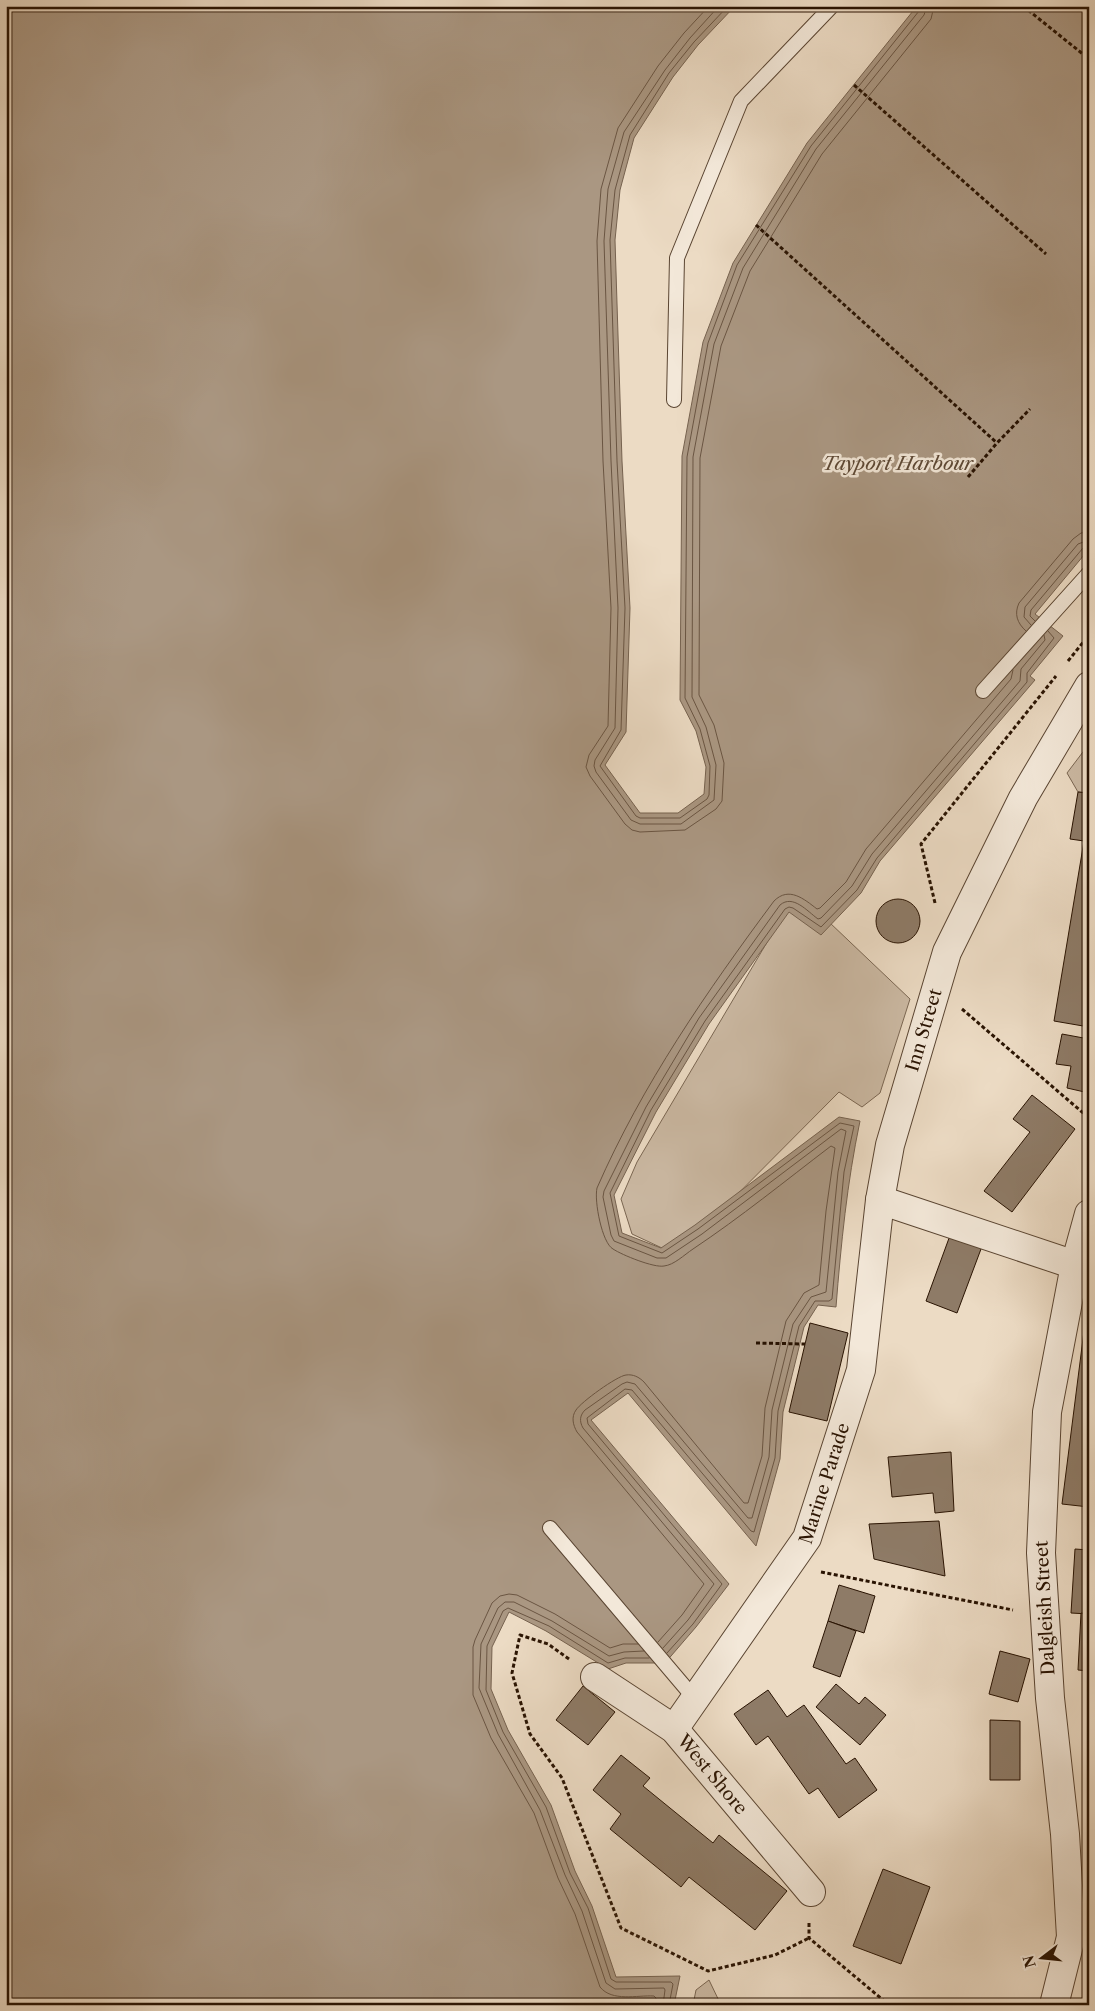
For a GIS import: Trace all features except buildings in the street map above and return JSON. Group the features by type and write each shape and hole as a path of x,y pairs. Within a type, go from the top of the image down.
{"street":[{"name":"Inn Street","path":"880,1200 890,1145 947,952 1023,798 1089,686"},
{"path":"880,1200 1075,1266"},
{"name":"Marine Parade","path":"674,1729 808,1538 860,1370 880,1200"},
{"name":"Dalgleish Street","path":"1054,2005 1071,1937 1065,1834 1050,1698 1041,1553 1047,1412 1075,1266 1089,1214"},
{"name":"West Shore","path":"595,1677 674,1729 811,1892"}],"lane":[{"path":"674,400 677,258 741,101 832,6"},
{"path":"983,691 1089,574"},
{"path":"550,1528 694,1699"}],"path":[{"path":"1023,6 1089,59"},
{"path":"854,84 1046,254"},
{"path":"756,225 997,443"},
{"path":"968,477 1030,409"},
{"path":"1064,666 1089,635"},
{"path":"947,952 921,844 1058,674"},
{"path":"937,987 1089,1118"},
{"path":"756,1343 805,1344"},
{"path":"788,1565 1045,1616"},
{"path":"595,1677 548,1644 520,1635 512,1673 530,1734 562,1778 622,1928 708,1971 775,1955 809,1938"},
{"path":"809,1938 811,1892"},
{"path":"809,1938 889,2005"}],"shaded area":[{"path":"1089,744 1089,793 1078,792 1067,773"},
{"path":"795,895 829,922 910,999 880,1093 862,1107 839,1092 687,1245 662,1248 632,1234 621,1199 637,1162"},
{"path":"709,1980 721,2005 693,2005 696,1990"}],"water":[{"name":"Tayport Harbour","path":"6,6 735,6 698,45 673,77 634,138 620,190 615,240 622,461 630,608 626,732 605,765 640,813 678,813 704,794 706,767 696,731 680,700 682,456 703,342 733,263 807,143 917,6 1089,6 1089,549 1035,614 1063,636 1030,676 1035,680 880,861 861,893 821,935 789,912 709,1024 656,1112 614,1195 622,1233 661,1248 695,1225 839,1117 860,1121 851,1167 836,1307 818,1305 804,1327 783,1412 780,1459 756,1546 628,1393 591,1420 729,1584 665,1663 626,1663 608,1669 546,1631 509,1612 492,1647 491,1689 508,1730 551,1805 575,1871 592,1906 616,1977 680,1976 674,2005 6,2005"}]}
